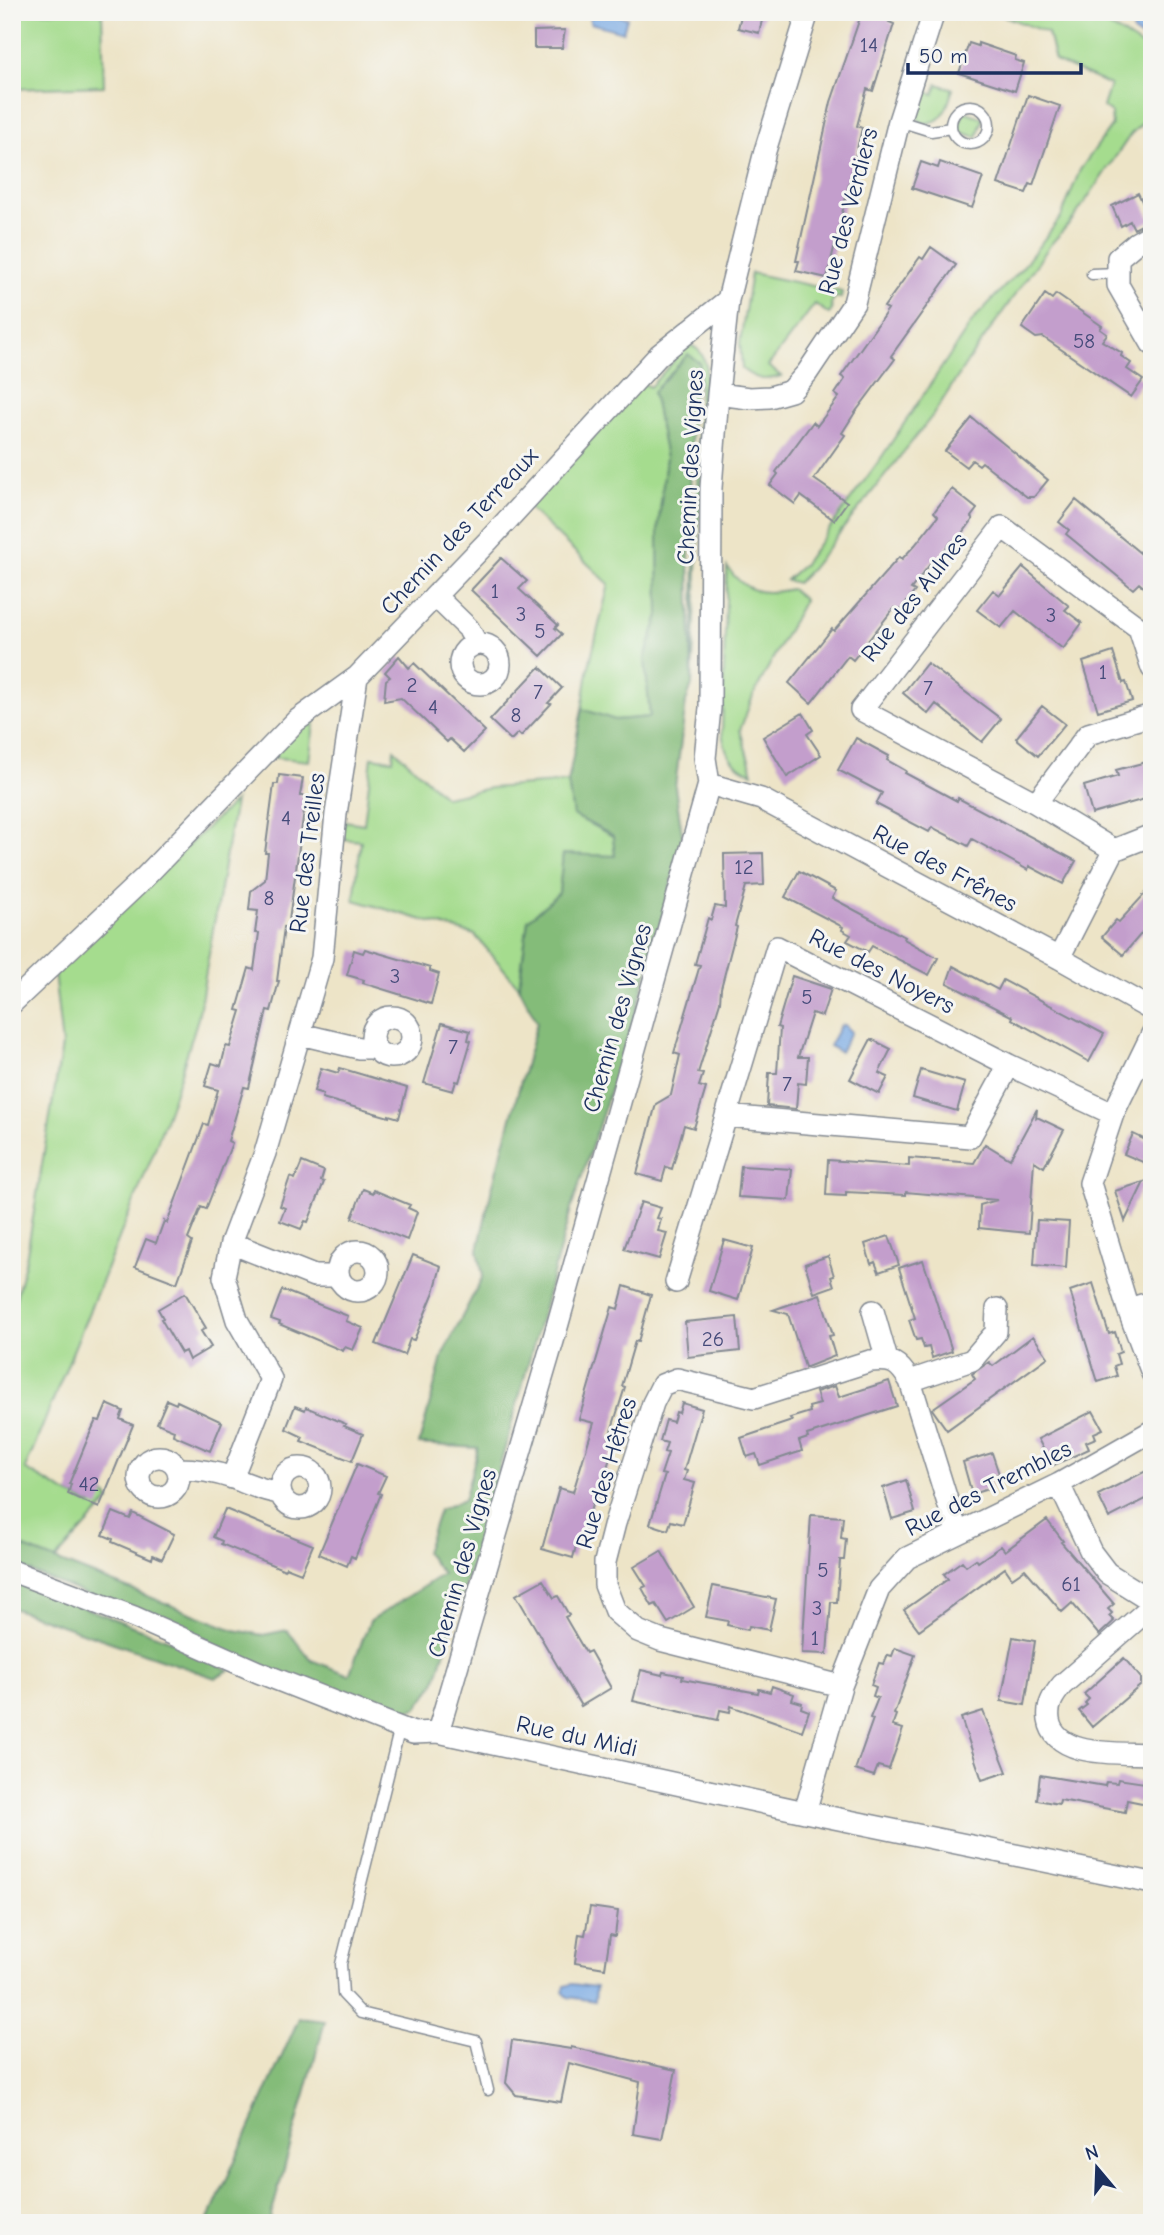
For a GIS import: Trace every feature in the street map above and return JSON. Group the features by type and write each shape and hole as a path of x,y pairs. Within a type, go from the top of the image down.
{"street":[{"path":"728,300 765,151 808,12"},
{"name":"Rue des Verdiers","path":"718,394 770,397 791,391 807,373 854,303 899,121 934,12"},
{"path":"1152,234 1118,258 1118,285 1152,344"},
{"name":"Chemin des Vignes","path":"439,1732 559,1321 709,785 705,758 710,708 712,488 728,300"},
{"name":"Chemin des Terreaux","path":"12,1003 142,880 296,721 357,677 659,355 728,300"},
{"name":"Rue des Aulnes","path":"1114,850 1037,803 861,710 1002,527 1139,628 1152,668"},
{"path":"435,596 468,628 477,644"},
{"name":"Rue des Treilles","path":"232,1478 271,1379 237,1320 224,1277 231,1243 265,1153 322,958 336,814 357,677"},
{"path":"1037,803 1088,734 1152,715"},
{"name":"Rue des Frênes","path":"709,785 761,799 1152,1010"},
{"path":"1059,958 1114,850 1152,835"},
{"name":"Rue des Noyers","path":"676,1282 777,947 1009,1065 1114,1114"},
{"path":"300,1034 359,1048 375,1048"},
{"path":"1152,1034 1114,1114 1090,1183 1129,1310 1152,1373"},
{"path":"726,1116 970,1137 1009,1065"},
{"path":"231,1243 314,1276 338,1276"},
{"path":"1129,1310 1152,1302"},
{"path":"910,1381 972,1360 996,1332 997,1309"},
{"path":"873,1311 887,1360 900,1366 910,1381 957,1532"},
{"name":"Rue des Hêtres","path":"841,1686 660,1640 638,1631 615,1611 605,1585 605,1562 653,1403 662,1385 677,1379 754,1398 870,1361 887,1360"},
{"name":"Rue des Trembles","path":"805,1812 841,1686 878,1589 907,1558 1059,1484 1152,1431"},
{"path":"178,1469 196,1469 232,1478 266,1492 280,1493"},
{"path":"1059,1484 1091,1552 1107,1573 1152,1604 1052,1696 1048,1710 1049,1724 1056,1737 1077,1749 1152,1754"},
{"name":"Rue du Midi","path":"12,1571 413,1732 439,1732 805,1812 1152,1883"}],"lane":[{"name":"Rue des Verdiers","path":"899,121 931,131 951,128"},
{"path":"1092,274 1118,273"},
{"path":"400,1727 341,1964 343,1994 361,2013 476,2041 488,2090"}],"green space":[{"path":"12,12 102,12 104,86 12,89"},
{"path":"993,12 1081,12 1120,32 1152,53 1152,114 1131,134 1074,218 1051,244 968,361 933,415 811,569 797,583 786,580 803,565 881,458 974,319 1022,268 1061,217 1080,170 1112,125 1111,113 1103,107 1110,85 1055,61 1048,33"},
{"path":"937,84 953,89 949,102 941,117 930,123 923,123 911,110 915,111 922,90 934,94"},
{"path":"964,111 983,118 977,137 957,131"},
{"path":"751,273 842,292 841,298 835,297 829,314 815,304 768,366 781,376 775,378 760,379 742,369 740,343"},
{"path":"686,344 700,352 706,366 692,685 700,363 653,392 666,457 658,530 659,615 645,658 650,717 615,720 582,709 589,666 609,584 528,507 643,383 650,387 674,361 670,355"},
{"path":"688,354 700,363 692,406 689,558 692,685 686,702 675,787 683,840 635,1015 571,1209 482,1531 435,1683 417,1708 398,1714 351,1703 12,1564 12,1543 234,1630 263,1635 287,1630 311,1660 349,1675 370,1621 443,1574 425,1552 439,1510 464,1500 478,1448 419,1444 443,1354 483,1276 478,1250 537,1022 519,987 528,920 559,893 563,854 615,856 613,836 573,815 568,782 582,709 615,720 650,717 645,658 659,615 658,530 666,457 653,392"},
{"path":"727,567 740,582 754,590 771,592 791,589 804,600 753,696 740,730 753,773 740,767 731,758 722,732"},
{"path":"315,717 309,761 268,757"},
{"path":"394,749 445,797 491,788 568,782 573,815 613,836 615,856 563,854 559,893 528,920 519,987 475,935 354,900 361,841 342,839 344,821 364,824 372,757 393,760"},
{"path":"235,801 198,1018 174,1095 152,1157 25,1469 92,1505 104,1493 110,1500 55,1560 12,1543 12,1313 26,1259 62,1046 54,972"},
{"path":"12,1580 177,1643 229,1670 215,1678 12,1608"},
{"path":"299,2018 325,2021 269,2223 207,2223"}],"water":[{"path":"592,12 606,12 627,18 623,32 590,23"},
{"path":"1141,19 1152,27 1152,45 1133,32 1133,22"},
{"path":"845,1025 851,1032 840,1052 829,1046 840,1026"},
{"path":"572,1984 596,1987 595,2001 568,1997 563,1992 565,1986"}],"building":[{"path":"742,12 764,12 759,33 738,28"},
{"path":"862,12 893,12 889,22 894,24 873,91 867,89 857,126 862,128 827,278 796,271 799,261 796,261 831,102"},
{"path":"565,30 562,48 534,48 534,31"},
{"path":"969,43 978,46 978,43 1016,56 1015,60 1024,63 1015,91 959,73"},
{"path":"1028,95 1060,106 1033,185 1030,184 1026,193 998,184"},
{"path":"921,162 938,168 940,162 983,177 972,208 912,188"},
{"path":"1138,193 1151,220 1134,229 1130,221 1121,226 1112,206"},
{"path":"931,247 956,265 891,356 895,359 854,414 842,433 845,435 814,479 847,502 834,520 801,496 795,504 770,485 778,474 776,472 813,422 817,426 839,397 835,394 845,379 841,376 888,309 884,307 920,257 923,259"},
{"path":"1045,294 1052,299 1056,294 1102,326 1100,329 1107,334 1102,341 1122,353 1121,356 1131,363 1127,369 1143,380 1131,397 1043,337 1036,338 1022,328"},
{"path":"972,418 1048,480 1034,497 1027,497 982,462 979,465 972,460 966,467 945,451"},
{"path":"952,489 977,509 971,517 973,519 955,544 952,541 936,561 934,559 911,589 915,591 899,612 894,608 853,660 848,656 811,703 789,683 832,629 834,631 899,557 902,559 915,545 938,516 934,512"},
{"path":"1076,500 1152,563 1152,594 1139,583 1133,589 1066,534 1069,530 1059,522"},
{"path":"501,558 527,581 519,589 558,625 555,628 562,634 541,656 471,590"},
{"path":"1023,567 1069,606 1065,610 1082,623 1063,649 1015,611 1001,628 977,610 993,590 1000,595"},
{"path":"1113,652 1132,701 1098,711 1083,662"},
{"path":"399,656 409,668 414,663 485,731 464,752 450,739 447,742 401,698 384,701 386,680 390,677 385,672"},
{"path":"927,663 1001,719 982,742 936,704 928,714 903,693"},
{"path":"540,667 562,688 521,736 518,733 511,740 490,720"},
{"path":"1042,706 1065,724 1038,756 1016,738"},
{"path":"803,713 813,730 807,734 821,755 787,777 763,737"},
{"path":"856,738 889,756 887,760 906,771 905,773 1076,861 1063,884 1029,866 1028,870 972,839 968,846 932,827 929,832 876,804 882,793 838,770"},
{"path":"1146,762 1152,780 1152,797 1092,814 1084,786 1118,776 1116,770"},
{"path":"279,775 303,778 300,796 306,796 288,928 284,927 279,981 271,1011 267,1010 249,1088 244,1087 228,1141 232,1143 206,1209 201,1207 188,1239 192,1242 177,1283 135,1267 146,1239 156,1243 164,1221 167,1223 204,1124 208,1125 218,1090 205,1086 212,1063 221,1066 226,1046 230,1047 241,1011 237,1010 249,968 254,970 259,933 255,933 258,911 249,910 251,891 265,880 268,853 265,853 274,784 278,784"},
{"path":"763,853 764,885 746,886 720,1002 698,1073 703,1074 699,1086 706,1088 694,1128 684,1125 672,1169 666,1167 662,1181 637,1174 656,1104 671,1095 680,1055 674,1053 700,965 695,964 708,918 711,920 715,906 725,908 724,854"},
{"path":"799,871 836,891 832,898 938,958 929,975 872,946 868,952 847,941 851,935 842,930 843,927 785,897"},
{"path":"1152,886 1152,921 1123,955 1102,937"},
{"path":"365,949 430,968 430,971 439,974 431,1004 363,983 364,980 347,975 354,950 363,953"},
{"path":"953,966 998,990 1003,980 1104,1034 1089,1062 1012,1019 1013,1017 947,983"},
{"path":"792,976 831,989 822,1016 812,1013 798,1057 808,1057 806,1084 798,1083 796,1109 767,1106 769,1073 777,1073 780,1028 777,1027"},
{"path":"442,1023 470,1031 468,1040 471,1041 459,1082 456,1081 453,1091 424,1083"},
{"path":"871,1039 891,1049 879,1073 888,1077 879,1094 850,1079"},
{"path":"321,1068 338,1073 340,1068 407,1088 399,1118 322,1098 323,1094 314,1091"},
{"path":"921,1070 965,1083 957,1111 913,1098"},
{"path":"1037,1109 1036,1119 1037,1117 1064,1130 1044,1167 1034,1161 1029,1233 979,1228 980,1205 997,1200 906,1192 906,1195 846,1192 846,1196 826,1195 828,1160 909,1166 909,1158 974,1163 985,1144 1010,1159"},
{"path":"1133,1134 1152,1143 1152,1166 1124,1154"},
{"path":"302,1162 324,1171 321,1181 324,1182 308,1222 305,1221 301,1229 280,1221 285,1208 280,1206 290,1177 295,1179"},
{"path":"741,1166 792,1169 789,1200 738,1197"},
{"path":"1144,1182 1125,1221 1115,1191"},
{"path":"363,1189 373,1193 374,1190 410,1205 408,1208 417,1212 407,1240 352,1218"},
{"path":"641,1202 661,1208 657,1218 661,1219 658,1231 667,1233 659,1259 624,1249"},
{"path":"1037,1220 1069,1222 1066,1268 1034,1265"},
{"path":"889,1236 899,1265 879,1272 875,1262 871,1264 865,1244"},
{"path":"724,1240 753,1248 738,1300 709,1291"},
{"path":"413,1255 441,1266 434,1292 414,1340 410,1339 404,1355 376,1344"},
{"path":"828,1256 834,1286 814,1293 805,1264"},
{"path":"923,1260 952,1351 932,1358 929,1347 924,1348 921,1339 916,1340 909,1320 915,1318 899,1268"},
{"path":"1093,1283 1109,1334 1115,1332 1121,1352 1116,1354 1119,1364 1114,1366 1117,1376 1098,1382 1070,1291"},
{"path":"624,1286 651,1295 638,1342 635,1341 622,1386 625,1387 609,1438 616,1440 597,1498 594,1497 583,1539 578,1538 573,1558 542,1549 559,1488 573,1492 594,1423 579,1419 612,1307 618,1309"},
{"path":"282,1290 348,1316 346,1321 363,1328 353,1350 345,1347 343,1351 271,1319"},
{"path":"185,1293 206,1328 201,1331 211,1347 189,1360 185,1351 181,1353 158,1309"},
{"path":"820,1294 833,1335 829,1336 835,1356 805,1367 788,1314 773,1310"},
{"path":"737,1317 740,1351 688,1357 685,1322"},
{"path":"1033,1336 1048,1357 947,1430 932,1409 975,1379 972,1374 989,1362 993,1366"},
{"path":"889,1381 897,1406 807,1435 808,1438 799,1441 802,1451 760,1465 756,1454 747,1457 741,1438 810,1412 809,1407 820,1404 816,1392 835,1386 839,1397"},
{"path":"167,1400 176,1404 177,1401 222,1422 210,1451 173,1435 174,1430 157,1423"},
{"path":"682,1403 702,1409 684,1470 687,1471 684,1480 695,1483 683,1524 671,1521 668,1530 650,1524 665,1475 661,1474 668,1453 664,1452 667,1443 660,1441 666,1420 673,1422"},
{"path":"107,1404 123,1411 120,1419 133,1425 99,1508 68,1494 69,1484 88,1438 96,1420 100,1421"},
{"path":"295,1406 305,1410 306,1407 363,1434 352,1461 301,1441 303,1437 286,1429"},
{"path":"1093,1411 1103,1429 1094,1433 1096,1438 1086,1442 1089,1449 1052,1466 1038,1439"},
{"path":"992,1453 999,1474 988,1477 991,1488 972,1494 963,1462"},
{"path":"357,1464 386,1476 355,1558 351,1556 347,1566 319,1554"},
{"path":"1152,1468 1152,1496 1109,1518 1098,1495"},
{"path":"906,1480 915,1512 892,1519 883,1488"},
{"path":"225,1509 313,1545 301,1573 286,1567 285,1570 221,1544 222,1541 213,1537"},
{"path":"113,1512 130,1519 133,1513 174,1534 162,1559 153,1555 152,1559 112,1542 113,1539 103,1535"},
{"path":"811,1515 843,1517 841,1538 846,1539 844,1560 840,1560 837,1602 831,1602 827,1654 802,1653"},
{"path":"1047,1520 1063,1541 1061,1542 1114,1604 1108,1609 1112,1613 1109,1616 1114,1621 1099,1635 1072,1603 1062,1612 1025,1569 1012,1578 1005,1568 919,1630 904,1610 948,1579 944,1574 962,1561 966,1566 976,1559 978,1562 1001,1546 1005,1551"},
{"path":"661,1551 694,1607 668,1623 656,1604 652,1606 642,1588 646,1586 634,1567"},
{"path":"543,1580 554,1598 558,1596 569,1615 565,1617 586,1653 590,1651 611,1688 581,1706 516,1595"},
{"path":"713,1586 776,1599 769,1630 749,1626 748,1630 727,1625 728,1621 706,1617"},
{"path":"1013,1637 1035,1641 1025,1705 1001,1701"},
{"path":"895,1648 915,1655 892,1726 903,1729 889,1769 878,1766 874,1776 855,1770 878,1698 873,1696 876,1687 871,1685 879,1663 884,1664"},
{"path":"1124,1658 1141,1678 1141,1685 1092,1727 1079,1711 1087,1705 1085,1703 1089,1699 1084,1694"},
{"path":"641,1670 662,1675 663,1672 683,1676 682,1679 758,1693 759,1689 770,1692 772,1686 794,1694 792,1700 802,1703 801,1708 809,1711 802,1731 731,1706 730,1712 720,1710 718,1720 633,1701"},
{"path":"983,1711 1007,1772 982,1780 961,1718"},
{"path":"1040,1775 1105,1786 1106,1782 1117,1783 1118,1779 1152,1784 1152,1805 1127,1800 1125,1812 1060,1800 1059,1804 1037,1800"},
{"path":"590,1907 618,1911 615,1936 610,1935 605,1968 575,1963 579,1934 585,1935"},
{"path":"512,2040 571,2047 676,2070 662,2139 633,2134 640,2082 569,2063 561,2102 516,2095 506,2083"}]}
